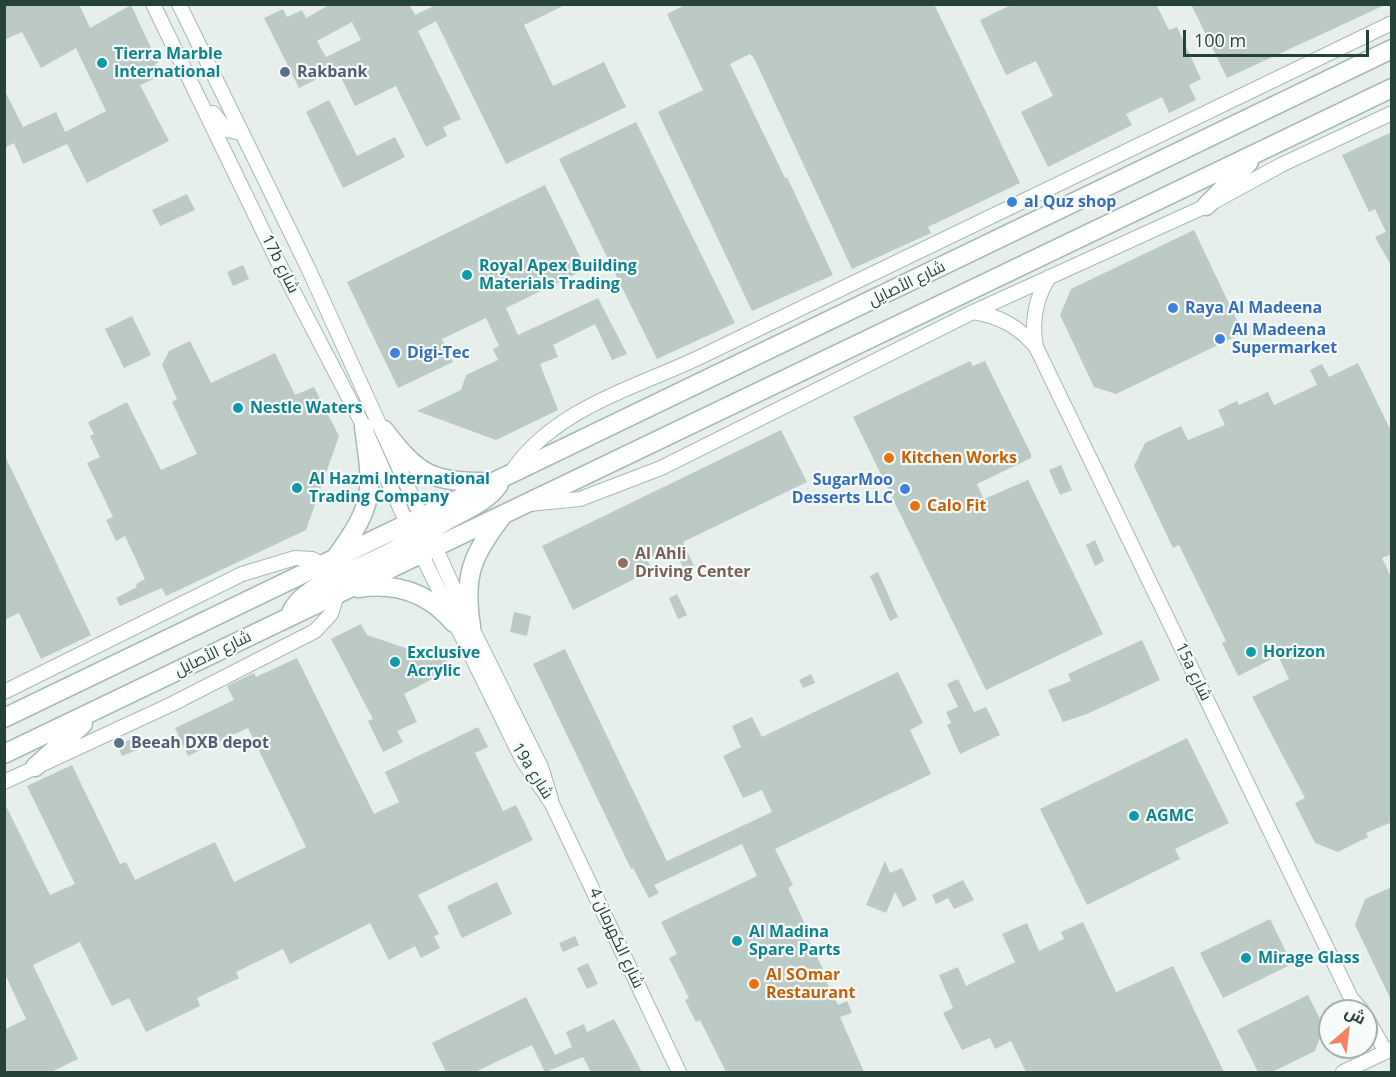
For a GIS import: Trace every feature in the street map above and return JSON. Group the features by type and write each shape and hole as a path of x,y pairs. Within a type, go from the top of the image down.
{"main road":[{"name":"شارع الأصايل","path":"4,754 340,592 503,479 1392,49"},
{"name":"شارع الأصايل","path":"4,718 329,561 505,512 524,504 1392,88"},
{"path":"1206,206 1258,152"},
{"path":"329,561 361,521 369,496 370,476 364,427"},
{"path":"384,430 404,457 429,474 450,481 503,479"},
{"path":"340,592 377,586 412,591 432,601 463,624 471,567 478,549 505,512"},
{"path":"290,616 297,602 309,592 421,534"},
{"path":"35,767 97,711"}],"street":[{"name":"17b شارع","path":"153,4 276,258 421,534"},
{"name":"17b شارع","path":"179,4 384,430 421,534"},
{"path":"503,479 534,442 585,410 698,358 1392,23"},
{"path":"182,63 222,126 232,133 242,133"},
{"path":"524,504 580,499 630,481 693,453 973,312 1206,206 1281,165 1392,113"},
{"name":"15a شارع","path":"1048,277 1036,305 1033,326 1036,347 1349,999"},
{"name":"15a شارع","path":"973,312 994,316 1013,326 1036,347"},
{"name":"19a شارع","path":"421,534 522,759 552,804"},
{"path":"4,692 242,574 295,558 329,561"},
{"path":"4,782 172,704 315,631 331,614 340,592"},
{"name":"شارع الكهرمان 4","path":"552,804 679,1072"},
{"path":"1343,1072 1389,1051 1378,1035"}],"building":[{"path":"4,4 79,4 90,28 131,5 158,63 155,64 161,76 140,85 169,141 87,183 67,144 23,164 14,143 4,148 4,89 23,127 56,112 65,132 106,111 76,48 41,68 22,32 4,40"},
{"path":"331,4 409,4 415,15 438,4 567,4 524,25 553,86 604,62 626,107 506,164 436,21 418,31 461,119 443,127 447,136 426,147 396,86 355,106 337,69 299,88 264,18 283,9 287,17 302,10 306,18","holes":["352,22 361,40 326,57 317,41"]},
{"path":"687,4 934,4 1020,183 928,227 931,233 852,269 754,58 750,54 730,64 833,275 752,311 658,112 703,90 667,14"},
{"path":"1013,4 1156,4 1169,30 1177,27 1201,79 1189,85 1196,100 1169,113 1162,97 1126,114 1132,125 1048,167 1021,112 1053,96 1036,61 1006,75 980,20"},
{"path":"1191,4 1387,4 1227,78"},
{"path":"329,100 357,156 395,137 405,157 343,188 306,112"},
{"path":"636,122 735,323 657,359 559,159"},
{"path":"1392,132 1392,267 1375,237 1386,232 1375,209 1369,212 1342,155"},
{"name":"Royal Apex Building Materials Trading","path":"545,185 586,269 506,308 518,335 598,298 627,354 612,360 595,324 553,345 558,357 540,364 558,410 496,440 417,411 461,390 466,375 498,360 493,349 499,346 486,318 442,339 453,362 398,388 347,282"},
{"path":"187,194 195,210 160,226 152,210"},
{"path":"1194,230 1243,333 1116,394 1094,387 1060,315 1071,289"},
{"path":"243,265 249,279 233,286 227,272"},
{"path":"132,316 151,355 124,368 105,329"},
{"path":"190,341 211,383 275,353 295,395 314,387 339,436 306,530 166,596 162,588 120,606 116,598 137,587 136,584 145,579 125,536 116,541 106,520 113,517 87,463 100,457 90,436 94,434 88,422 127,402 161,470 197,454 172,402 177,399 162,365 169,351"},
{"path":"970,361 973,366 985,361 1031,454 1031,458 977,484 984,499 1028,480 1103,634 986,690 853,417"},
{"path":"1358,363 1392,433 1392,554 1382,558 1392,579 1392,822 1366,833 1368,837 1338,852 1315,843 1295,803 1305,798 1252,697 1289,679 1278,656 1238,676 1222,643 1226,641 1179,545 1173,548 1134,466 1145,443 1181,426 1188,440 1225,425 1218,410 1237,401 1239,405 1268,392 1274,405 1317,385 1310,370 1322,364 1329,377"},
{"path":"781,430 807,482 683,542 695,568 685,572 673,546 647,559 652,570 573,610 542,546"},
{"path":"4,454 91,635 41,659 19,613 4,620"},
{"path":"1061,465 1072,490 1060,495 1049,470"},
{"path":"1095,540 1104,561 1095,566 1086,545"},
{"path":"878,572 898,617 890,621 870,576"},
{"path":"677,594 687,615 678,619 669,598"},
{"path":"514,612 531,616 527,636 510,632"},
{"name":"Exclusive Acrylic","path":"361,624 367,635 426,655 440,648 451,669 404,694 417,722 397,731 403,742 383,752 368,721 373,719 331,639"},
{"path":"1142,640 1160,680 1087,714 1063,722 1048,690 1071,681 1068,674"},
{"path":"565,649 667,861 772,812 762,790 743,798 723,756 741,747 732,726 752,717 762,737 898,672 923,723 910,730 931,774 775,849 793,885 788,888 805,924 802,926 823,969 821,970 838,1005 847,1001 852,1013 840,1017 864,1072 726,1072 700,1020 696,1022 685,1000 689,998 669,958 677,954 661,922 757,876 742,844 654,885 659,893 649,898 633,868 631,869 533,664"},
{"path":"297,658 374,814 399,802 385,772 478,727 488,747 475,753 503,811 516,805 533,840 418,895 439,934 434,936 440,948 421,958 415,946 389,960 370,923 290,964 283,949 236,972 239,978 197,998 200,1006 146,1032 129,998 112,1006 80,942 33,965 78,1059 51,1072 4,1072 4,1030 26,1019 4,972 4,802 50,895 75,884 27,786 72,765 120,864 126,862 135,880 215,842 234,882 306,847 248,728 188,756 175,728 234,700 227,686 254,673 256,677"},
{"path":"811,674 815,683 803,688 799,680"},
{"path":"958,679 974,712 986,707 1000,735 960,754 947,725 951,723 946,712 958,707 947,684"},
{"name":"AGMC","path":"1187,738 1229,823 1175,849 1180,859 1087,905 1040,809"},
{"path":"132,739 137,750 122,756 117,745"},
{"path":"885,861 890,873 902,868 917,900 903,907 895,892 886,913 866,905"},
{"path":"963,880 974,900 954,909 948,898 936,904 932,895"},
{"path":"497,882 512,914 462,938 447,906"},
{"path":"1392,887 1392,1002 1355,925 1365,899"},
{"name":"Mirage Glass","path":"1270,919 1292,964 1223,998 1200,953"},
{"path":"1083,922 1116,992 1173,966 1224,1072 1026,1072 1011,1041 995,1049 990,1038 962,1050 943,1013 953,1008 939,975 958,967 966,986 1015,962 1002,934 1027,923 1039,951 1064,939 1061,932"},
{"path":"575,936 579,945 563,952 559,943"},
{"path":"588,963 598,984 587,989 577,968"},
{"path":"1308,995 1318,1015 1318,1043 1315,1051 1272,1072 1258,1072 1237,1030"},
{"path":"526,997 555,1055 572,1047 566,1032 584,1024 587,1032 614,1019 642,1072 591,1072 583,1057 545,1072 532,1045 475,1072 446,1072 432,1043"}],"place":[{"name":"Tierra Marble International","path":"102,63"},
{"name":"Rakbank","path":"285,72"},
{"name":"al Quz shop","path":"1012,202"},
{"name":"Royal Apex Building Materials Trading","path":"467,275"},
{"name":"Raya Al Madeena","path":"1173,308"},
{"name":"Al Madeena Supermarket","path":"1220,339"},
{"name":"Digi-Tec","path":"395,353"},
{"name":"Nestle Waters","path":"238,408"},
{"name":"Kitchen Works","path":"889,458"},
{"name":"Al Hazmi International Trading Company","path":"297,488"},
{"name":"SugarMoo Desserts LLC","path":"905,489"},
{"name":"Calo Fit","path":"915,506"},
{"name":"Al Ahli Driving Center","path":"623,563"},
{"name":"Horizon","path":"1251,652"},
{"name":"Exclusive Acrylic","path":"395,662"},
{"name":"Beeah DXB depot","path":"119,743"},
{"name":"AGMC","path":"1134,816"},
{"name":"Al Madina Spare Parts","path":"737,941"},
{"name":"Mirage Glass","path":"1246,958"},
{"name":"Al SOmar Restaurant","path":"754,984"}]}
